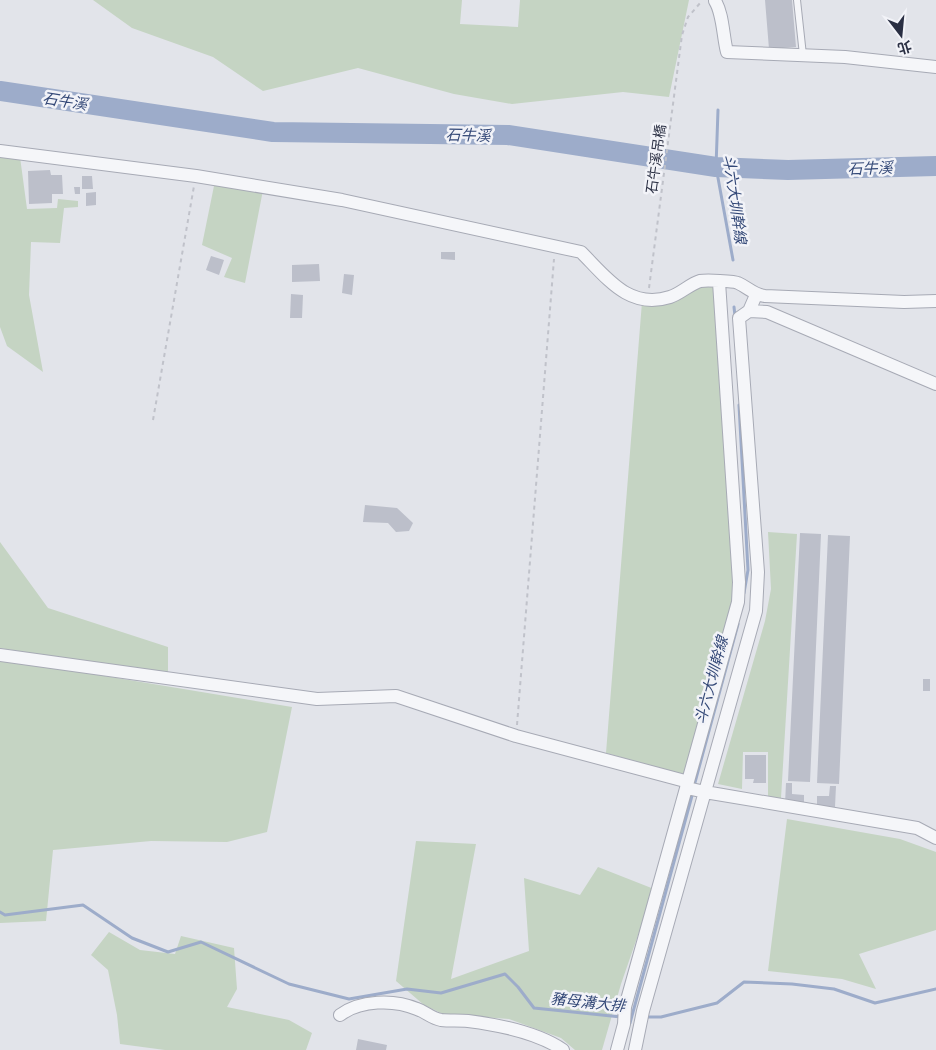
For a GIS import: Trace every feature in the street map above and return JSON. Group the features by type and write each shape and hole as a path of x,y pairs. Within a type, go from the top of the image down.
{"street":[{"path":"715,1 720,8 722,32 727,52 803,54 936,67"},
{"path":"0,151 196,176 389,209 556,246 581,252 610,280 630,296 639,300 654,301 672,297 700,281 736,282 754,293 904,302 936,301"},
{"path":"617,1050 624,1024 625,1007 738,602 739,573 719,282"},
{"path":"749,311 754,293"},
{"path":"636,1050 643,1011 756,611 758,572 739,318 749,311 767,312 936,384"},
{"path":"0,655 317,699 396,696 516,736 685,781 687,788"},
{"path":"687,788 917,828 936,838"},
{"path":"340,1015 366,1003 402,1004 419,1009 436,1019 469,1021 531,1034 552,1042 563,1050"}],"lane":[{"path":"797,0 803,54"}],"path":[{"name":"石牛溪吊橋","path":"649,286 682,35 688,17 701,2"},
{"path":"153,420 196,176"},
{"path":"516,736 556,246"}],"green space":[{"path":"93,0 462,0 460,24 518,27 520,0 689,0 669,97 623,92 512,104 454,94 358,68 263,91 213,57 132,28"},
{"path":"0,156 20,157 27,209 57,208 58,199 78,201 78,207 64,208 60,243 31,242 29,295 43,372 7,346 0,327"},
{"path":"215,181 263,190 245,283 224,277 232,258 202,245"},
{"path":"700,279 719,282 735,576 731,611 688,776 606,753 642,302"},
{"path":"768,532 797,534 781,798 768,797 768,752 743,752 742,789 718,784 765,621 771,589"},
{"path":"0,542 48,608 168,647 168,675 0,648"},
{"path":"0,661 14,661 292,707 267,832 227,842 151,841 53,850 46,921 0,923"},
{"path":"787,819 900,839 936,852 936,930 859,954 876,989 842,979 768,971"},
{"path":"416,841 476,844 451,979 529,951 524,878 580,895 598,867 654,889 621,984 602,1050 575,1050 561,1038 509,1019 443,1014 424,1005 396,981"},
{"path":"109,932 140,950 175,954 181,936 234,948 237,989 227,1007 289,1020 312,1033 306,1050 165,1050 120,1044 117,1015 108,970 91,955"}],"building":[{"path":"765,0 792,0 796,47 769,49"},
{"path":"50,170 51,175 62,175 63,194 52,194 52,203 29,204 28,171"},
{"path":"82,176 92,176 93,189 82,189"},
{"path":"74,187 80,187 80,194 75,194"},
{"path":"96,192 96,205 86,206 86,193"},
{"path":"441,252 455,252 455,260 441,259"},
{"path":"211,256 224,260 219,275 206,270"},
{"path":"319,264 320,281 292,282 292,265"},
{"path":"344,274 354,275 352,295 342,293"},
{"path":"291,294 303,295 302,318 290,318"},
{"path":"365,505 397,508 413,523 409,531 396,532 388,523 363,522"},
{"path":"800,533 821,534 810,782 788,781"},
{"path":"828,535 850,536 839,784 817,783"},
{"path":"923,679 930,679 930,691 923,691"},
{"path":"745,755 766,755 766,783 753,783 754,779 745,779"},
{"path":"786,783 792,783 792,794 804,795 804,804 785,804"},
{"path":"830,786 836,786 835,807 817,806 817,796 829,796"},
{"path":"358,1039 387,1045 386,1050 356,1050"}],"waterway":[{"name":"石牛溪","path":"0,91 273,132 508,135 716,167 788,170 936,166"},
{"name":"斗六大圳幹線","path":"718,110 716,167 733,260"},
{"name":"斗六大圳幹線","path":"734,307 735,316"},
{"name":"斗六大圳幹線","path":"739,405 748,570 744,593"},
{"name":"斗六大圳幹線","path":"694,786 738,624"},
{"name":"斗六大圳幹線","path":"630,1023 693,792"},
{"name":"豬母溝大排","path":"0,912 5,915 83,905 132,938 168,952 201,942 289,984 349,999 407,989 441,993 505,974 534,1008 621,1017"},
{"name":"豬母溝大排","path":"645,1017 661,1017 717,1003 744,982 792,984 834,989 875,1003 936,989"}]}
